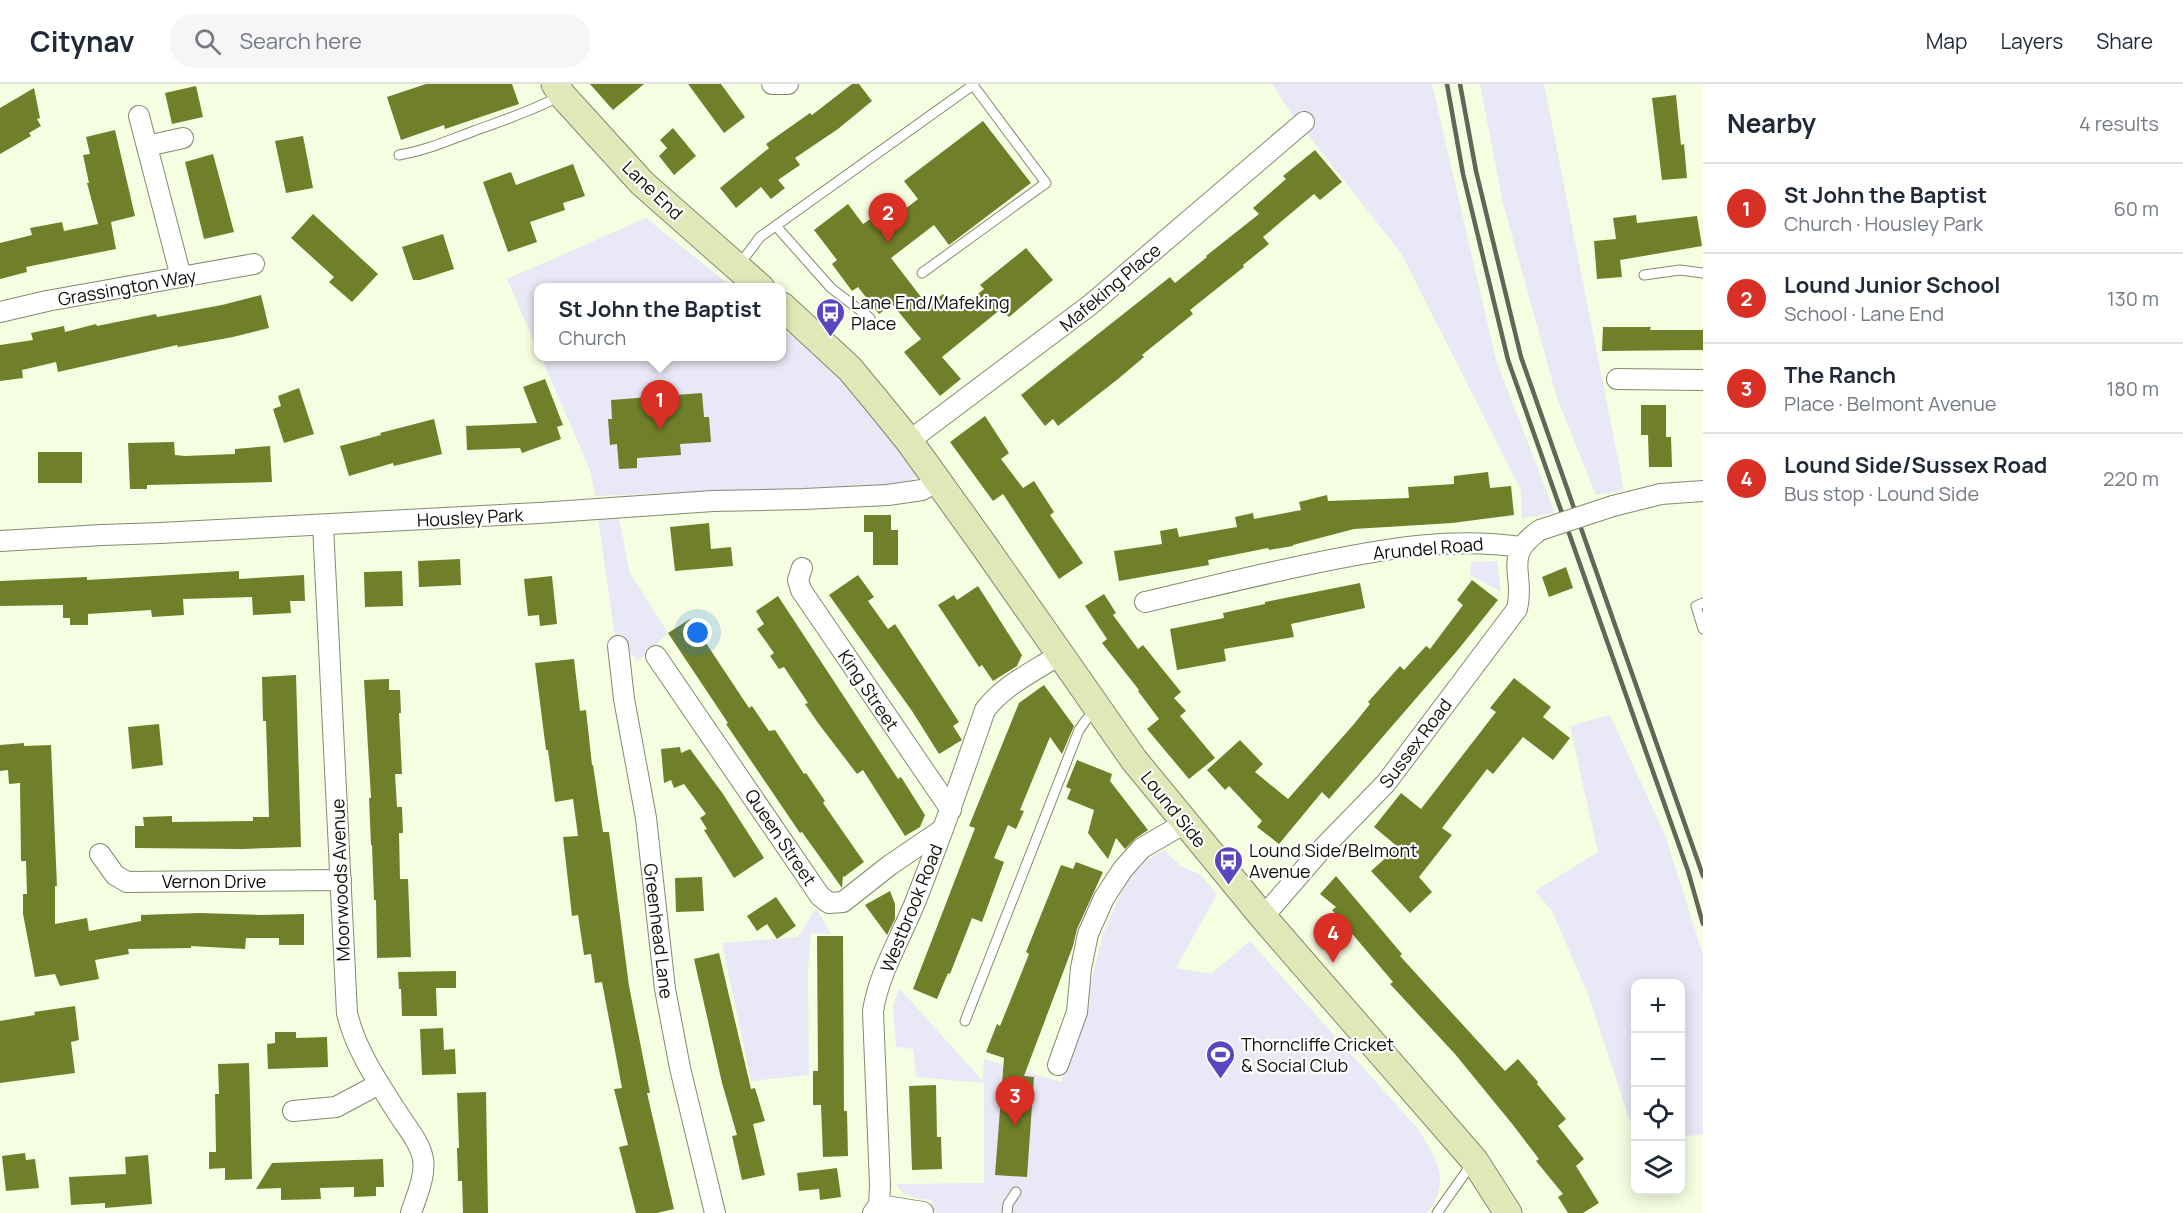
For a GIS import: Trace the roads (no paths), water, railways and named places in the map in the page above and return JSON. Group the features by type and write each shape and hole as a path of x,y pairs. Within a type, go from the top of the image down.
{"street":[{"path":"772,84 788,84"},
{"name":"Lane End","path":"559,89 642,183 756,283"},
{"path":"139,116 181,278"},
{"name":"Mafeking Place","path":"909,441 1090,306 1304,122"},
{"path":"147,146 183,138"},
{"name":"Grassington Way","path":"0,312 46,301 254,264"},
{"path":"786,310 850,369 909,441"},
{"path":"1617,378 1703,380"},
{"name":"Lound Side","path":"909,441 1134,760 1263,917 1474,1160 1508,1213"},
{"name":"Housley Park","path":"0,541 539,513 713,501 888,495 922,490 937,482"},
{"path":"1521,547 1528,538 1540,530 1613,506 1661,494 1703,491"},
{"name":"Moorwoods Avenue","path":"323,525 347,1013 350,1029 379,1084 418,1144 423,1161 421,1179 411,1213"},
{"name":"Arundel Road","path":"1145,602 1290,568 1389,549 1446,543 1488,542 1521,547"},
{"name":"Sussex Road","path":"1263,917 1320,851 1386,783 1517,609 1520,598 1516,562 1521,547"},
{"name":"King Street","path":"802,568 798,580 801,590 951,810"},
{"name":"Greenhead Lane","path":"618,645 624,699 646,819 665,989 680,1068 715,1213"},
{"name":"Queen Street","path":"656,656 820,896 829,903 843,902 890,865 943,829"},
{"name":"Westbrook Road","path":"923,1212 876,1209 880,1185 873,1011 876,993 916,901 951,810 985,710 994,697 1009,686 1059,656"},
{"path":"1058,1065 1077,1012 1081,968 1088,934 1104,898 1123,869 1142,848 1185,823"},
{"name":"Vernon Drive","path":"100,854 115,875 127,882 341,880"},
{"path":"293,1111 336,1107 379,1084"}],"lane":[{"path":"738,267 760,237 973,85 1046,183 922,273"},
{"path":"399,155 419,152 518,116 559,89"},
{"path":"776,226 831,288 870,318"},
{"path":"1644,274 1680,270 1703,273"},
{"path":"1703,603 1696,606 1703,630"},
{"path":"965,1021 1079,730 1097,709"},
{"path":"1437,1213 1474,1160"},
{"path":"1007,1213 1008,1203 1016,1192"}],"railway":[{"path":"1447,84 1463,174 1508,360 1688,871 1703,924"},
{"path":"1460,84 1476,171 1521,357 1703,876"}],"place":[{"name":"Lound Junior School","path":"888,243"},
{"name":"Lane End/Mafeking Place","path":"830,338"},
{"name":"St John the Baptist","path":"660,430"},
{"name":"Lound Side/Belmont Avenue","path":"1228,886"},
{"name":"Lound Side/Sussex Road","path":"1333,963"},
{"name":"Thorncliffe Cricket & Social Club","path":"1220,1080"},
{"name":"The Ranch","path":"1015,1126"}]}
